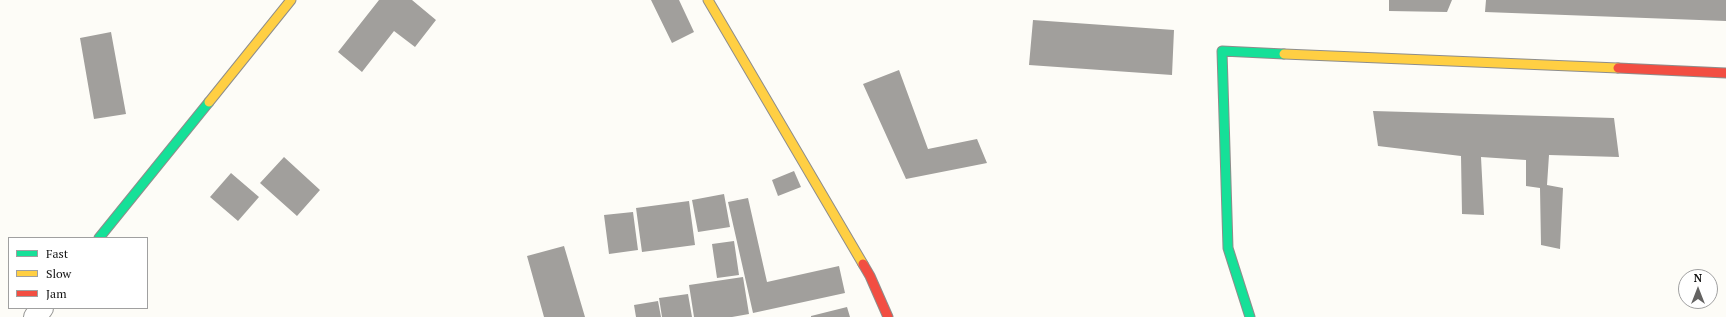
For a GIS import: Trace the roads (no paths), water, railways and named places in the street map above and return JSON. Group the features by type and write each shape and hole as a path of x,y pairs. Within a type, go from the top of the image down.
{"street":[{"path":"100,237 291,0"},
{"path":"708,0 870,276 888,317"},
{"path":"1250,317 1228,248 1222,52 1726,73"},
{"path":"35,317 41,309"}]}
